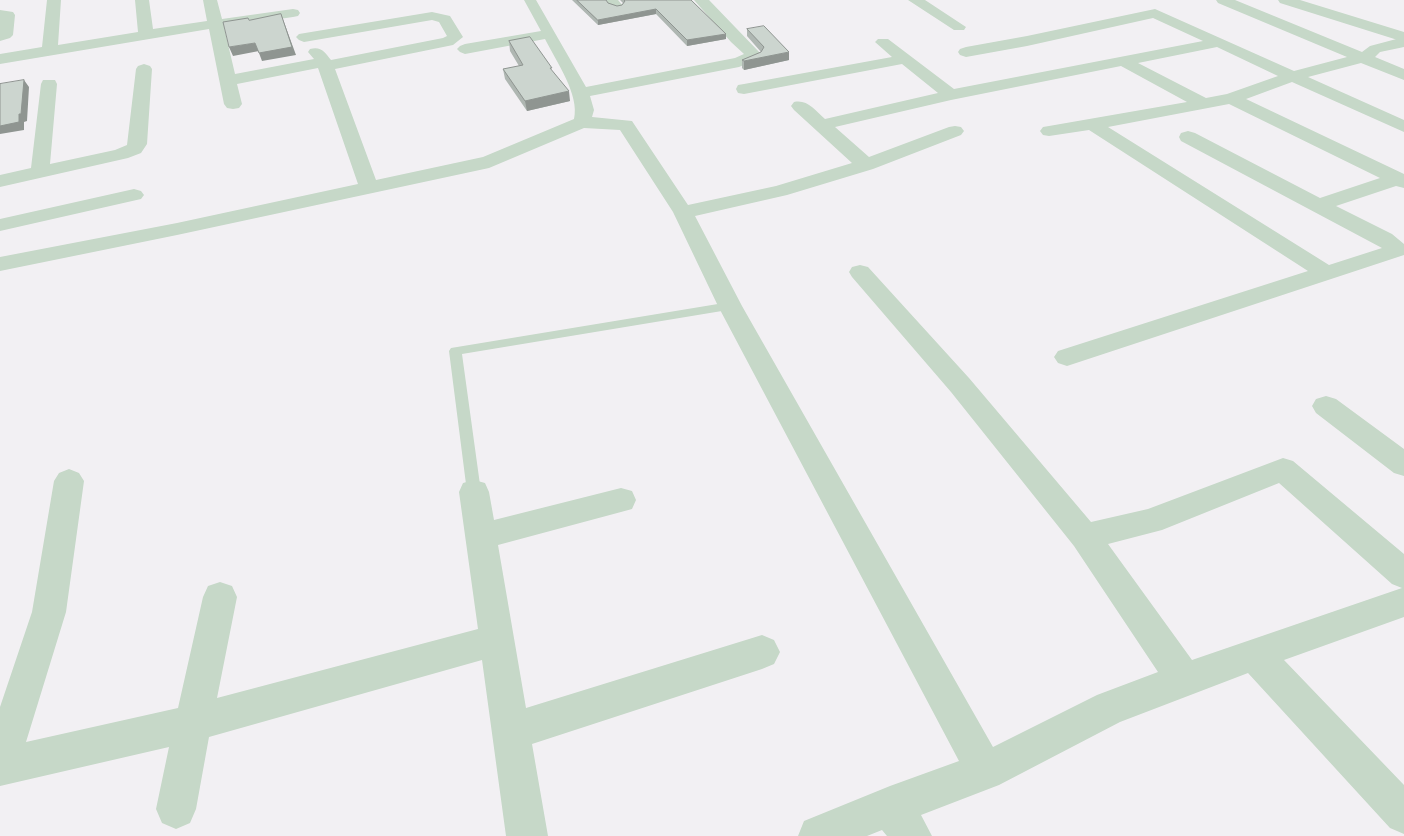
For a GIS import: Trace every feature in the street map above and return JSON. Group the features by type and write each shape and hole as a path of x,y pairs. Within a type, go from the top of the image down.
{"street":[{"path":"50,50 54,0"},
{"path":"142,0 146,35"},
{"path":"210,0 233,104"},
{"path":"581,93 739,62 754,55 736,40 701,0"},
{"path":"1223,0 1365,57 1404,75"},
{"path":"1285,0 1404,37"},
{"path":"920,1 959,27"},
{"path":"530,2 550,34 581,93 585,110 582,122"},
{"path":"0,59 214,24 292,6 304,37 325,64 369,188"},
{"path":"966,52 1155,13 1404,127"},
{"path":"0,14 8,15 5,35 0,36"},
{"path":"229,82 236,79 448,42 455,37 445,19 432,16 304,37"},
{"path":"465,49 550,34"},
{"path":"883,42 951,95"},
{"path":"821,125 951,95 1220,42"},
{"path":"1049,131 1231,98 1293,76 1365,57 1375,49 1404,42"},
{"path":"744,89 904,58"},
{"path":"1125,62 1204,104"},
{"path":"0,181 121,154 137,147 144,69"},
{"path":"40,172 49,84"},
{"path":"1231,98 1397,175"},
{"path":"800,106 866,165"},
{"path":"0,264 177,229 488,162 582,122 626,125 683,212 730,306 985,771"},
{"path":"1092,124 1326,273"},
{"path":"683,212 780,191 866,165 955,131"},
{"path":"1066,357 1326,273 1395,258 1398,250 1384,239 1188,137"},
{"path":"1319,205 1397,175"},
{"path":"0,225 134,195"},
{"path":"860,272 960,385 1085,537 1185,681"},
{"path":"1326,406 1404,465"},
{"path":"1085,537 1151,521 1283,469 1404,574"},
{"path":"0,766 49,612 69,481"},
{"path":"474,492 527,836"},
{"path":"480,536 621,500"},
{"path":"176,808 220,596"},
{"path":"819,836 901,821 985,771 1110,708 1254,654 1404,602"},
{"path":"0,766 193,723 496,640"},
{"path":"510,732 762,652"},
{"path":"1254,654 1404,814"}],"lane":[{"path":"474,492 455,351 730,306"}],"building":[{"path":"577,0 606,0 608,3 617,6 622,5 624,0 691,0 726,34 687,40 656,9 598,20"},
{"path":"281,14 292,47 259,53 255,43 229,47 223,22 248,18 249,20"},
{"path":"764,26 789,52 742,60 761,52 764,47 747,29"},
{"path":"530,37 552,68 550,68 569,91 525,101 503,69 523,65 509,41"},
{"path":"24,80 19,122 0,126 0,84"}]}
